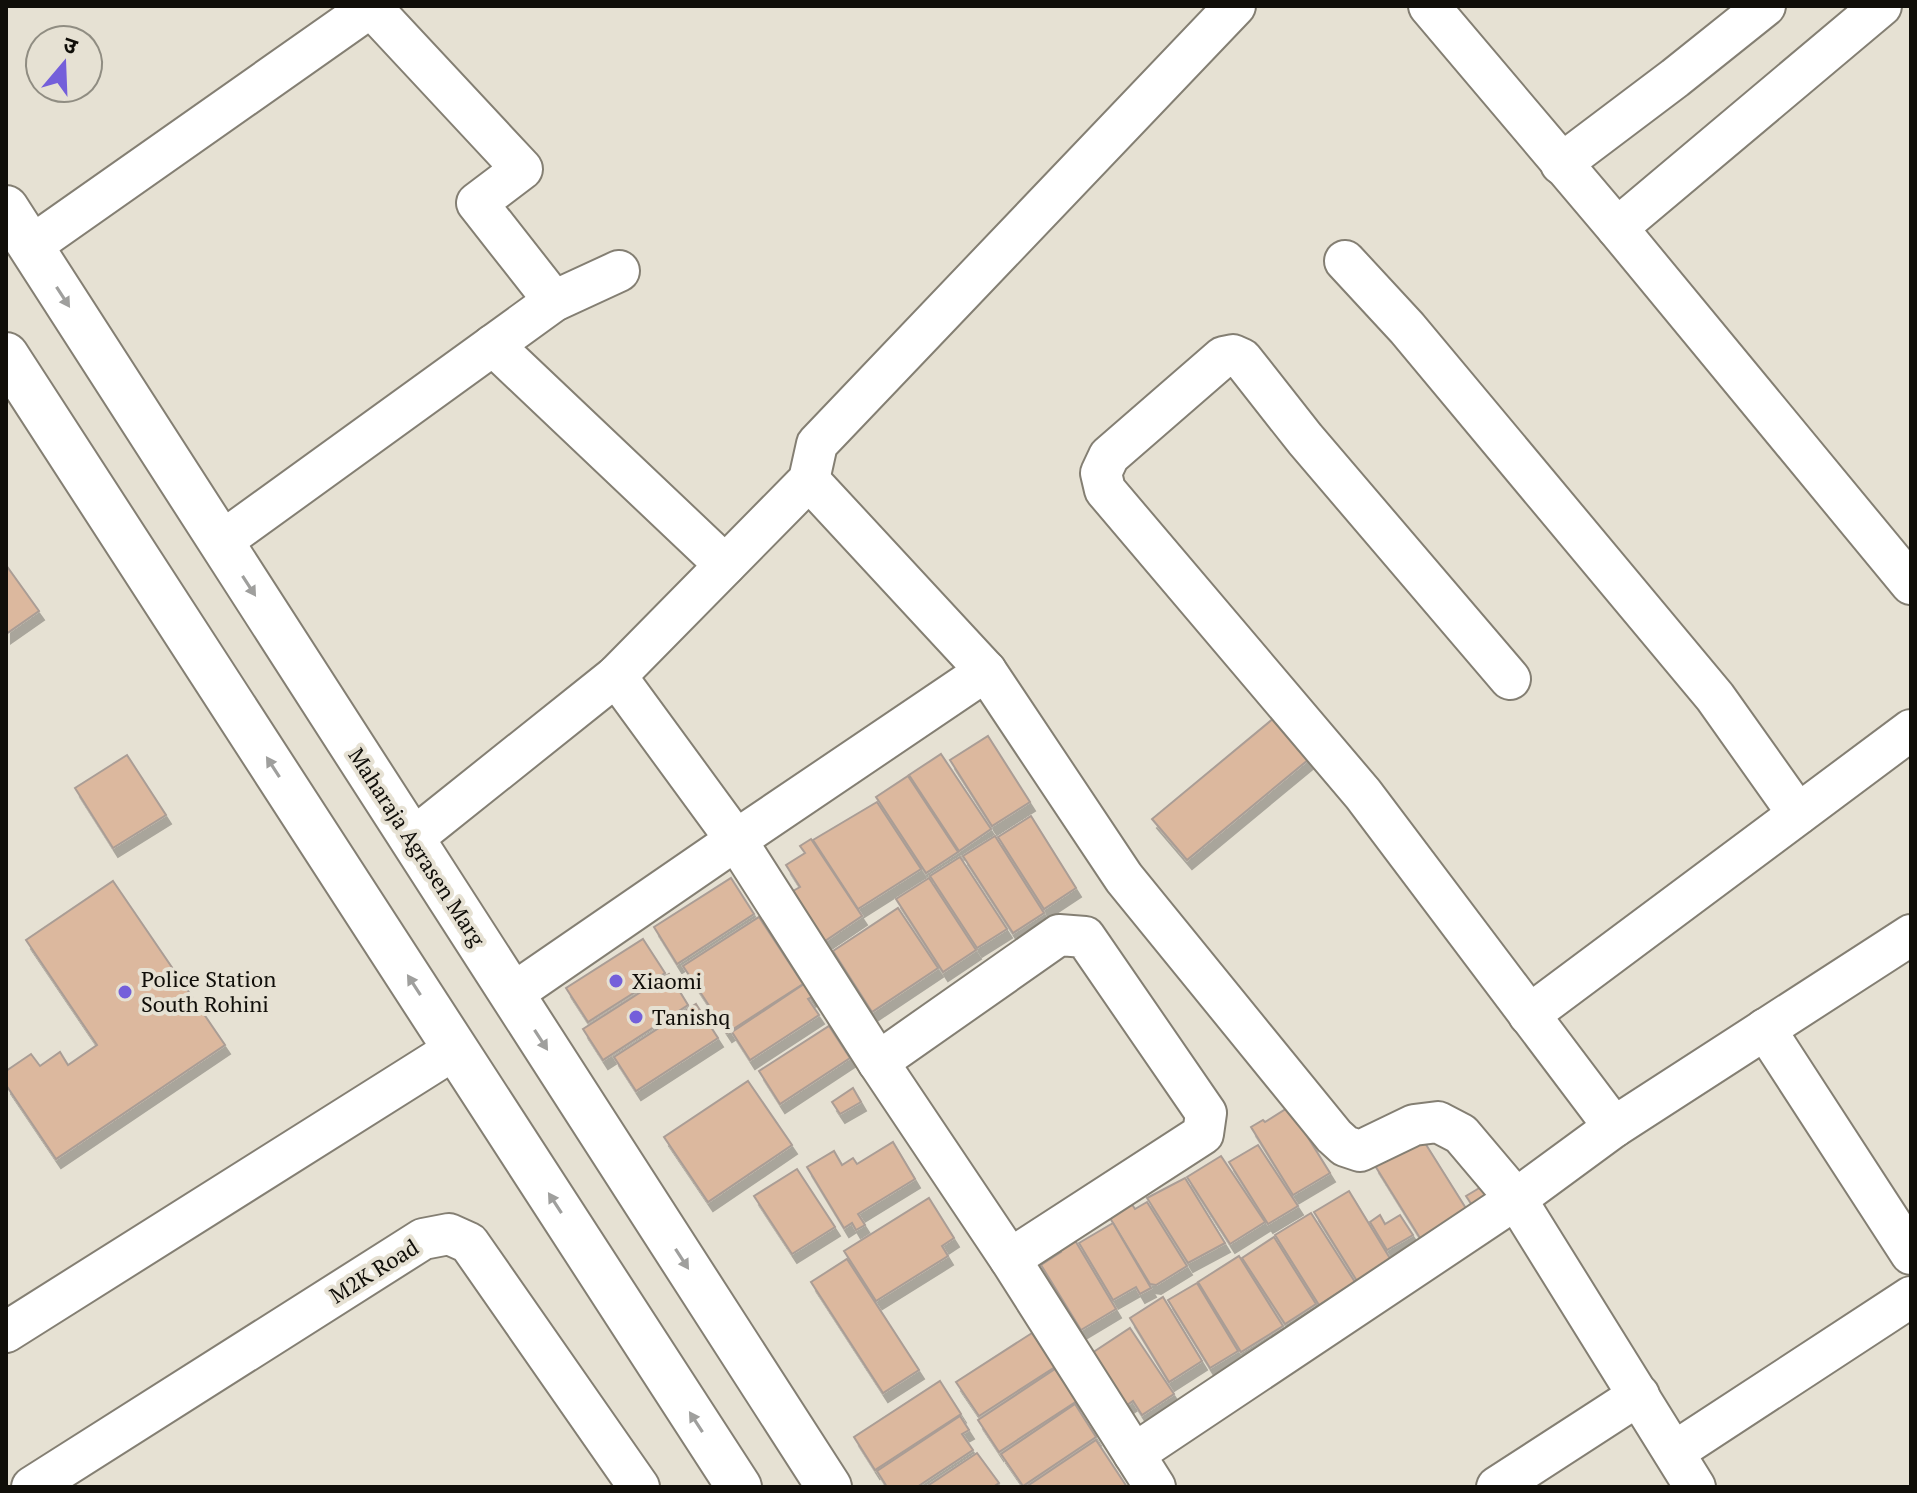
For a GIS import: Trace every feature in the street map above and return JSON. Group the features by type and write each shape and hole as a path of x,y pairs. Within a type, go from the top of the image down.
{"street":[{"path":"412,839 616,676 809,480 817,444 1235,6"},
{"path":"1429,6 1911,584"},
{"path":"1561,164 1765,6"},
{"path":"1617,228 1881,6"},
{"path":"31,246 371,7 522,169 477,203 554,301"},
{"name":"Maharaja Agrasen Marg","path":"6,208 829,1487"},
{"path":"1345,261 1407,328 1705,685 1798,814"},
{"path":"221,542 554,301 619,271"},
{"path":"493,345 725,565"},
{"path":"6,355 739,1487"},
{"path":"1510,679 1305,439 1242,359 1233,355 1223,357 1109,456 1101,473 1105,490 1363,794 1614,1127"},
{"path":"809,480 986,671 1124,878 1334,1136 1345,1146 1360,1151 1414,1125 1438,1122 1461,1134 1516,1199 1695,1487"},
{"path":"512,994 986,671"},
{"path":"616,676 736,840 1145,1470 1614,1127 1911,935"},
{"path":"1529,1015 1911,730"},
{"path":"878,1062 1059,935 1085,937 1206,1113 1203,1134 1010,1259"},
{"path":"1765,1029 1911,1254"},
{"path":"6,1332 455,1049"},
{"name":"M2K Road","path":"32,1487 423,1239 449,1234 469,1243 639,1487"},
{"path":"1674,1452 1911,1297"},
{"path":"1497,1487 1639,1395"}],"building":[{"path":"6,565 39,611 6,634"},
{"path":"1286,708 1320,750 1187,860 1152,819"},
{"path":"988,736 1030,802 992,826 950,760"},
{"path":"941,754 991,829 959,851 909,775"},
{"path":"127,755 166,815 113,848 75,788"},
{"path":"908,776 958,852 926,873 876,797"},
{"path":"877,802 921,869 858,909 813,840"},
{"path":"1031,816 1076,888 1044,909 998,837"},
{"path":"995,836 1044,913 1013,933 963,856"},
{"path":"811,839 862,916 825,941 793,891 800,887 786,865 805,853 800,846"},
{"path":"960,857 1007,929 977,948 930,876"},
{"path":"731,878 754,914 677,964 654,927"},
{"path":"929,878 976,950 943,972 896,899"},
{"name":"Police Station South Rohini","path":"113,881 225,1045 56,1159 6,1085 6,1071 31,1054 40,1066 60,1052 68,1065 97,1045 26,940"},
{"path":"898,908 938,968 872,1012 833,951"},
{"path":"759,917 803,984 727,1033 683,966"},
{"name":"Xiaomi","path":"643,939 665,973 588,1022 566,988"},
{"name":"Tanishq","path":"669,974 688,1005 603,1060 583,1029"},
{"path":"804,984 812,997 808,999 819,1015 750,1060 732,1032"},
{"path":"696,1004 718,1038 636,1091 614,1057"},
{"path":"829,1026 850,1058 780,1104 759,1071"},
{"path":"748,1081 792,1145 708,1202 664,1137"},
{"path":"853,1088 861,1102 840,1114 832,1102"},
{"path":"1289,1107 1330,1173 1293,1195 1251,1127"},
{"path":"1420,1135 1467,1210 1420,1238 1374,1164"},
{"path":"893,1142 915,1179 858,1214 865,1225 856,1230 852,1223 844,1228 807,1167 834,1151 842,1165 853,1158 857,1164"},
{"path":"1258,1145 1298,1206 1268,1224 1229,1162"},
{"path":"1221,1156 1265,1222 1230,1244 1187,1177"},
{"path":"797,1169 835,1227 792,1254 754,1196"},
{"path":"1185,1178 1225,1243 1188,1263 1147,1198"},
{"path":"1481,1187 1494,1207 1479,1216 1466,1196"},
{"path":"1349,1191 1391,1260 1357,1281 1314,1212"},
{"path":"929,1198 954,1238 942,1246 948,1256 876,1301 844,1251"},
{"path":"1147,1202 1187,1266 1156,1285 1150,1284 1110,1218 1131,1203 1135,1209"},
{"path":"1311,1213 1355,1282 1319,1305 1275,1235"},
{"path":"1380,1215 1385,1224 1400,1215 1413,1235 1387,1250 1370,1222"},
{"path":"1113,1223 1151,1288 1140,1294 1136,1287 1113,1300 1079,1243"},
{"path":"1073,1237 1116,1309 1081,1330 1041,1265 1061,1252 1058,1246"},
{"path":"1274,1237 1316,1304 1285,1324 1242,1258"},
{"path":"1239,1256 1283,1326 1241,1352 1198,1282"},
{"path":"847,1259 919,1370 883,1393 811,1282"},
{"path":"1197,1283 1238,1351 1210,1368 1168,1300"},
{"path":"1163,1297 1202,1361 1169,1382 1130,1318"},
{"path":"1130,1328 1174,1394 1142,1415 1133,1401 1127,1405 1092,1353"},
{"path":"1032,1333 1055,1367 979,1416 956,1382"},
{"path":"1055,1369 1077,1401 999,1452 978,1420"},
{"path":"940,1381 961,1414 875,1470 854,1437"},
{"path":"1075,1404 1096,1437 1023,1486 1001,1454"},
{"path":"960,1416 969,1430 962,1434 973,1450 917,1487 887,1487 877,1471"},
{"path":"1096,1440 1127,1487 1026,1487"},
{"path":"977,1453 999,1483 993,1487 926,1487"}],"place":[{"name":"Xiaomi","path":"616,981"},
{"name":"Police Station South Rohini","path":"125,992"},
{"name":"Tanishq","path":"636,1017"}]}
